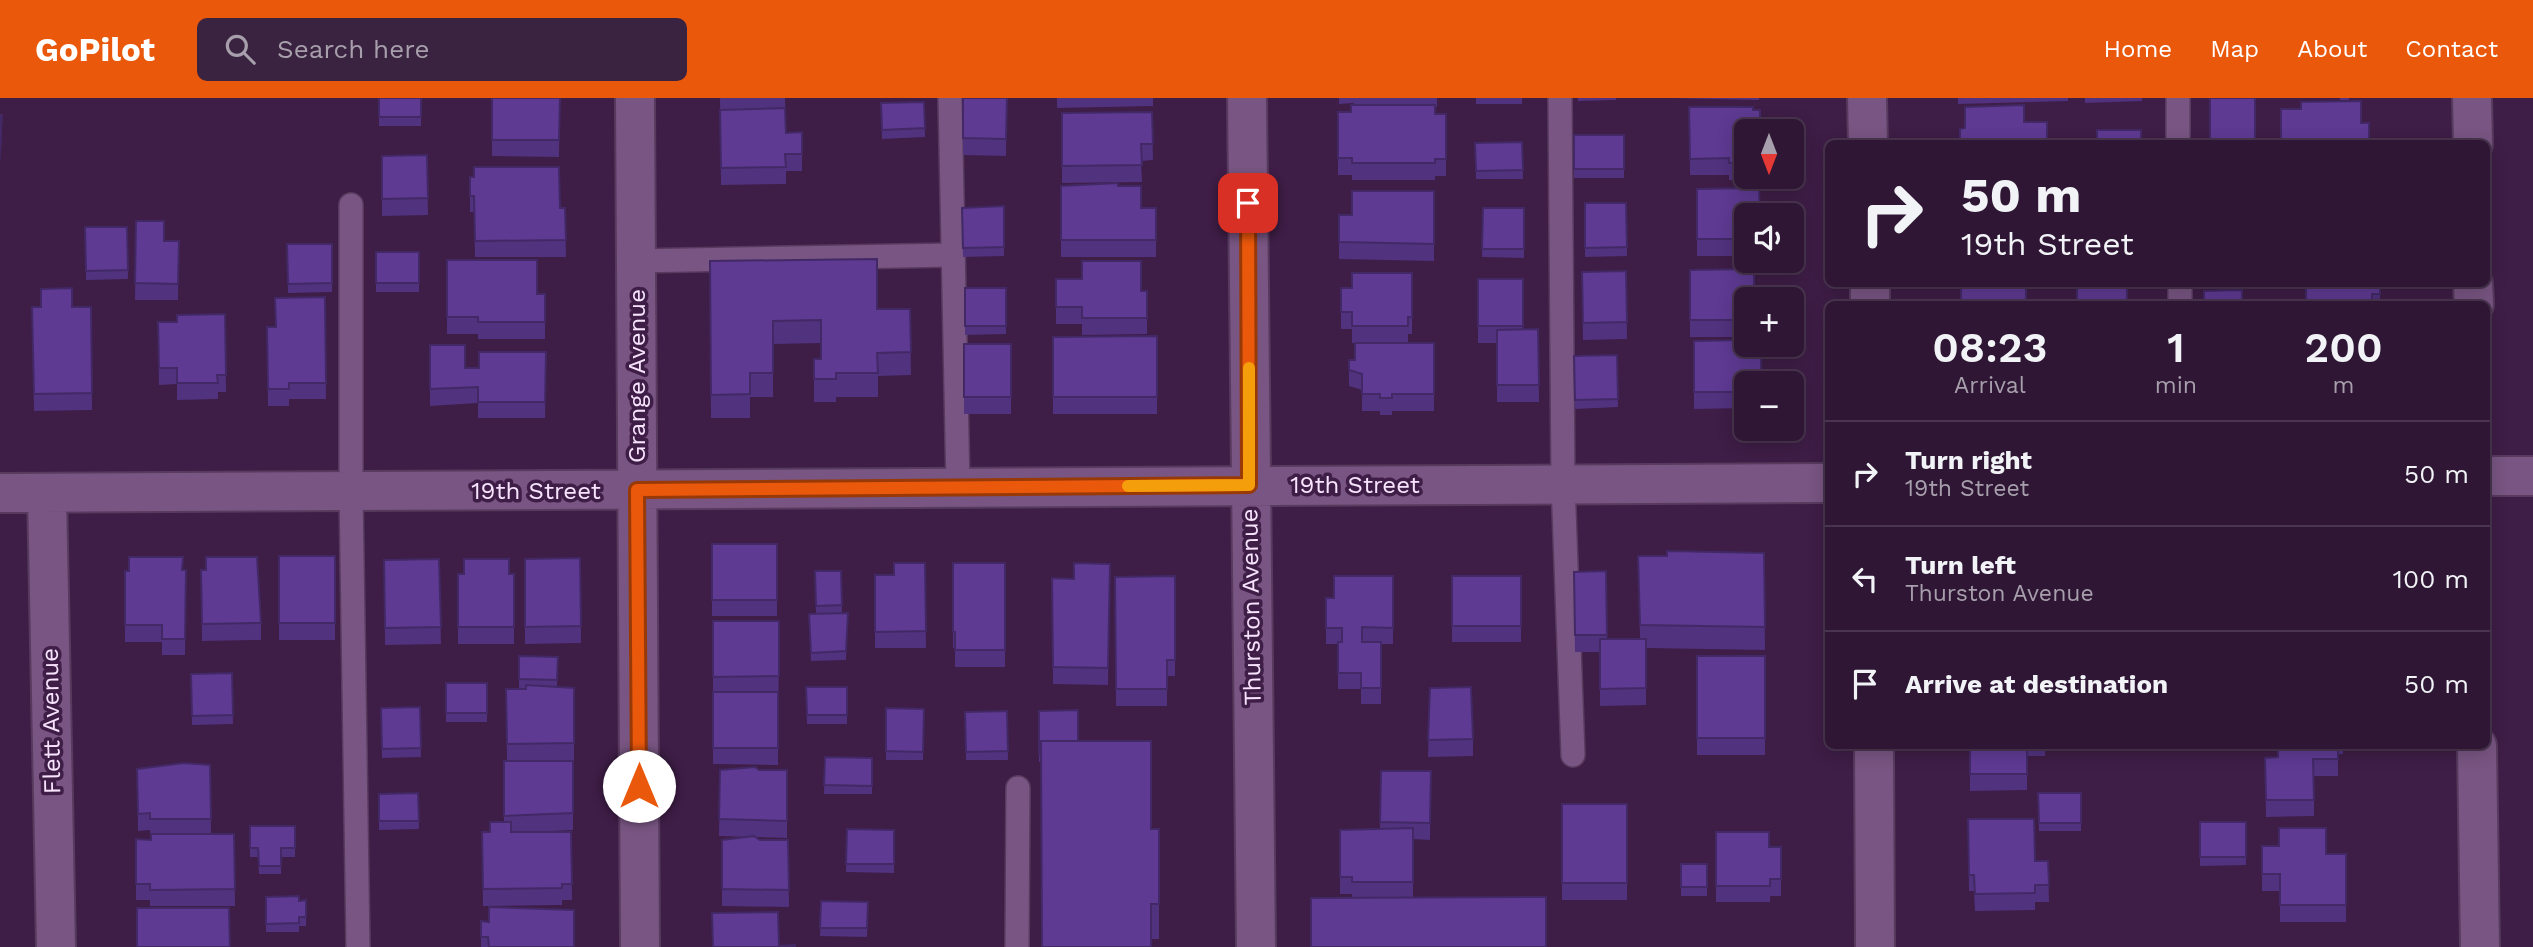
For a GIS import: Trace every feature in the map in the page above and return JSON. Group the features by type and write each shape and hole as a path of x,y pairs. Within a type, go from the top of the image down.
{"street":[{"name":"Grange Avenue","path":"635,98 640,947"},
{"name":"Thurston Avenue","path":"1247,98 1249,485 1256,947"},
{"path":"1867,98 1868,140"},
{"path":"2472,98 2473,140"},
{"path":"2490,476 2533,476"},
{"name":"19th Street","path":"0,493 1825,482"},
{"name":"Flett Avenue","path":"47,494 56,947"},
{"path":"1874,749 1875,947"},
{"path":"2477,749 2480,947"}],"lane":[{"path":"950,98 958,487"},
{"path":"1560,98 1563,483 1573,755"},
{"path":"2178,98 2178,140"},
{"path":"351,205 351,492 358,947"},
{"path":"636,261 953,255"},
{"path":"1017,947 1018,788"}],"building":[{"path":"379,98 421,98 421,117 379,117"},
{"path":"492,98 560,98 559,140 492,140"},
{"path":"963,98 1007,98 1006,139 963,138"},
{"path":"2210,98 2255,98 2255,140 2210,140"},
{"path":"2361,101 2361,123 2369,123 2369,140 2281,140 2281,109 2301,109 2301,102"},
{"path":"924,102 925,128 882,130 881,103"},
{"path":"1351,105 1435,105 1435,114 1446,114 1446,159 1435,159 1435,163 1352,163 1352,158 1338,158 1338,112 1351,112"},
{"path":"2024,105 2024,122 2047,122 2047,140 1960,140 1960,129 1965,128 1965,107"},
{"path":"1689,107 1753,107 1753,110 1760,110 1760,119 1734,119 1734,163 1729,163 1729,158 1690,159"},
{"path":"785,108 786,133 802,132 802,154 785,154 786,167 721,168 720,110"},
{"path":"1152,112 1153,144 1141,144 1142,165 1062,166 1062,113"},
{"path":"2097,130 2141,130 2141,140 2097,140"},
{"path":"1574,135 1624,135 1624,169 1574,169"},
{"path":"1522,142 1523,170 1476,171 1475,143"},
{"path":"427,155 428,198 382,199 382,156"},
{"path":"474,167 559,167 560,208 565,208 566,240 475,241 474,196 470,196 470,177 474,177"},
{"path":"1118,183 1118,186 1141,186 1141,208 1156,208 1156,240 1061,240 1061,186"},
{"path":"1697,189 1759,189 1760,203 1734,203 1734,239 1697,239"},
{"path":"1352,191 1434,191 1434,244 1339,242 1339,215 1352,215"},
{"path":"1585,203 1626,203 1627,247 1585,248"},
{"path":"1004,206 1004,247 963,248 962,208"},
{"path":"1483,208 1524,208 1524,249 1482,249"},
{"path":"136,221 164,221 164,241 179,241 178,284 135,283"},
{"path":"85,227 127,227 128,270 86,271"},
{"path":"287,244 332,244 332,283 288,284"},
{"path":"376,252 419,252 419,283 376,283"},
{"path":"877,259 877,309 910,309 911,352 877,353 878,373 836,373 836,379 814,379 814,359 821,359 821,320 773,321 773,373 750,373 750,394 711,395 710,261"},
{"path":"447,260 537,260 537,294 545,294 545,322 478,322 478,317 447,317"},
{"path":"1082,261 1141,261 1141,291 1147,291 1147,318 1082,318 1082,307 1056,307 1056,279 1082,279"},
{"path":"1734,269 1734,273 1754,273 1754,287 1734,287 1734,320 1690,320 1690,270"},
{"path":"1626,271 1627,322 1583,323 1582,272"},
{"path":"1352,273 1412,273 1412,317 1408,317 1408,326 1352,326 1352,312 1341,312 1341,288 1352,288"},
{"path":"1478,279 1523,279 1523,326 1478,326"},
{"path":"2026,287 2026,301 1961,301 1961,288"},
{"path":"2077,287 2127,287 2127,301 2077,301"},
{"path":"2306,287 2380,287 2380,294 2372,294 2372,301 2306,301"},
{"path":"72,288 72,307 91,307 92,393 34,394 32,307 41,307 41,289"},
{"path":"965,288 1006,288 1006,326 965,326"},
{"path":"2242,290 2242,301 2204,301 2204,291"},
{"path":"325,297 326,383 289,383 289,389 268,389 267,327 276,327 275,298"},
{"path":"225,314 226,375 217,375 218,383 177,383 177,368 159,368 158,322 177,322 177,315"},
{"path":"1538,329 1539,385 1497,385 1497,330"},
{"path":"1157,336 1157,397 1053,397 1053,337"},
{"path":"1734,340 1734,357 1761,357 1761,371 1734,371 1734,392 1694,392 1694,341"},
{"path":"1355,343 1434,343 1434,394 1392,394 1392,398 1380,398 1380,394 1362,394 1362,374 1349,370 1349,360 1355,360"},
{"path":"964,344 1011,344 1011,397 964,397"},
{"path":"430,345 465,345 465,368 479,368 479,352 546,352 545,402 478,402 478,387 430,389"},
{"path":"1617,355 1618,399 1575,400 1574,356"},
{"path":"712,544 777,544 777,600 712,600"},
{"path":"1667,551 1764,553 1765,627 1640,625 1638,556 1667,556"},
{"path":"279,556 335,556 335,623 279,623"},
{"path":"129,557 183,557 182,570 186,570 185,639 162,639 162,625 125,625 125,571 129,571"},
{"path":"206,557 257,557 261,623 202,624 201,570 206,570"},
{"path":"580,558 581,626 525,627 525,559"},
{"path":"439,559 441,627 385,628 384,560"},
{"path":"464,559 509,559 509,574 514,574 514,627 458,627 458,574 464,574"},
{"path":"894,563 925,563 926,631 875,632 875,575 894,575"},
{"path":"953,563 1005,563 1005,650 955,650"},
{"path":"1074,563 1110,564 1108,668 1053,667 1052,578 1074,579"},
{"path":"815,571 841,571 842,605 816,606"},
{"path":"1606,571 1607,635 1575,635 1574,572"},
{"path":"1175,576 1175,660 1167,660 1167,689 1116,689 1115,577"},
{"path":"1334,576 1393,576 1393,628 1362,627 1362,642 1381,642 1381,688 1361,688 1361,673 1338,673 1338,642 1342,642 1342,628 1326,628 1326,598 1334,598"},
{"path":"1452,576 1521,576 1521,626 1452,626"},
{"path":"848,613 846,651 811,653 809,614"},
{"path":"713,621 779,621 779,676 713,677"},
{"path":"1600,639 1646,639 1646,688 1600,689"},
{"path":"519,656 558,657 557,680 519,679"},
{"path":"1697,656 1765,656 1765,738 1697,738"},
{"path":"232,673 233,715 192,716 191,674"},
{"path":"446,683 487,683 487,713 446,713"},
{"path":"526,685 574,688 574,743 507,744 506,689 526,689"},
{"path":"806,687 847,687 847,715 807,715"},
{"path":"1471,687 1473,739 1428,740 1430,688"},
{"path":"713,692 778,692 778,748 713,748"},
{"path":"420,707 421,748 382,749 381,708"},
{"path":"886,708 924,709 923,752 886,751"},
{"path":"1078,710 1078,741 1041,741 1039,754 1039,711"},
{"path":"1007,711 1008,751 966,752 965,712"},
{"path":"1041,741 1151,741 1151,829 1159,829 1159,904 1151,904 1151,947 1042,947"},
{"path":"1970,749 2027,749 2027,774 1970,774"},
{"path":"2278,749 2338,749 2338,759 2313,759 2314,800 2266,800 2265,758 2278,757"},
{"path":"825,757 872,758 872,786 824,785"},
{"path":"504,761 573,761 573,813 504,816"},
{"path":"184,763 210,765 211,819 150,819 150,813 138,814 137,769"},
{"path":"755,767 759,770 787,770 787,821 719,819 720,770"},
{"path":"1381,771 1431,771 1430,823 1380,822"},
{"path":"418,793 419,821 379,821 379,794"},
{"path":"2038,793 2081,793 2081,823 2039,823"},
{"path":"1562,804 1627,804 1627,883 1562,883"},
{"path":"1968,819 2034,819 2035,861 2048,861 2049,885 2035,885 2035,893 1975,894 1974,875 1969,875"},
{"path":"490,822 511,822 511,832 571,832 572,884 562,884 562,888 483,889 482,832 490,832"},
{"path":"2200,822 2246,822 2246,857 2200,857"},
{"path":"250,826 295,826 295,848 281,848 281,866 259,866 258,848 250,848"},
{"path":"1413,828 1413,882 1352,882 1352,877 1340,877 1340,830"},
{"path":"2279,828 2326,828 2326,854 2346,854 2346,905 2280,905 2280,874 2262,874 2262,846 2279,846"},
{"path":"847,829 894,830 894,864 846,864"},
{"path":"1716,832 1769,832 1769,847 1781,847 1781,879 1770,879 1770,886 1716,886"},
{"path":"151,834 234,834 235,889 150,890 150,884 136,884 136,839 151,840"},
{"path":"754,836 760,840 788,840 789,890 722,889 722,840"},
{"path":"1681,864 1707,864 1707,887 1681,887"},
{"path":"299,896 299,901 306,900 306,917 299,917 299,923 266,924 266,897"},
{"path":"1546,897 1546,947 1311,947 1311,898"},
{"path":"821,901 868,902 867,928 820,928"},
{"path":"489,907 574,910 574,947 489,947 488,937 481,937 481,921 489,922"},
{"path":"137,908 229,908 230,947 137,947"},
{"path":"778,912 779,946 795,947 713,947 712,913"}],"slow traffic":[{"path":"1128,486 1249,485 1249,368"}],"route":[{"path":"639,786 637,490 1249,485 1248,203"}]}
